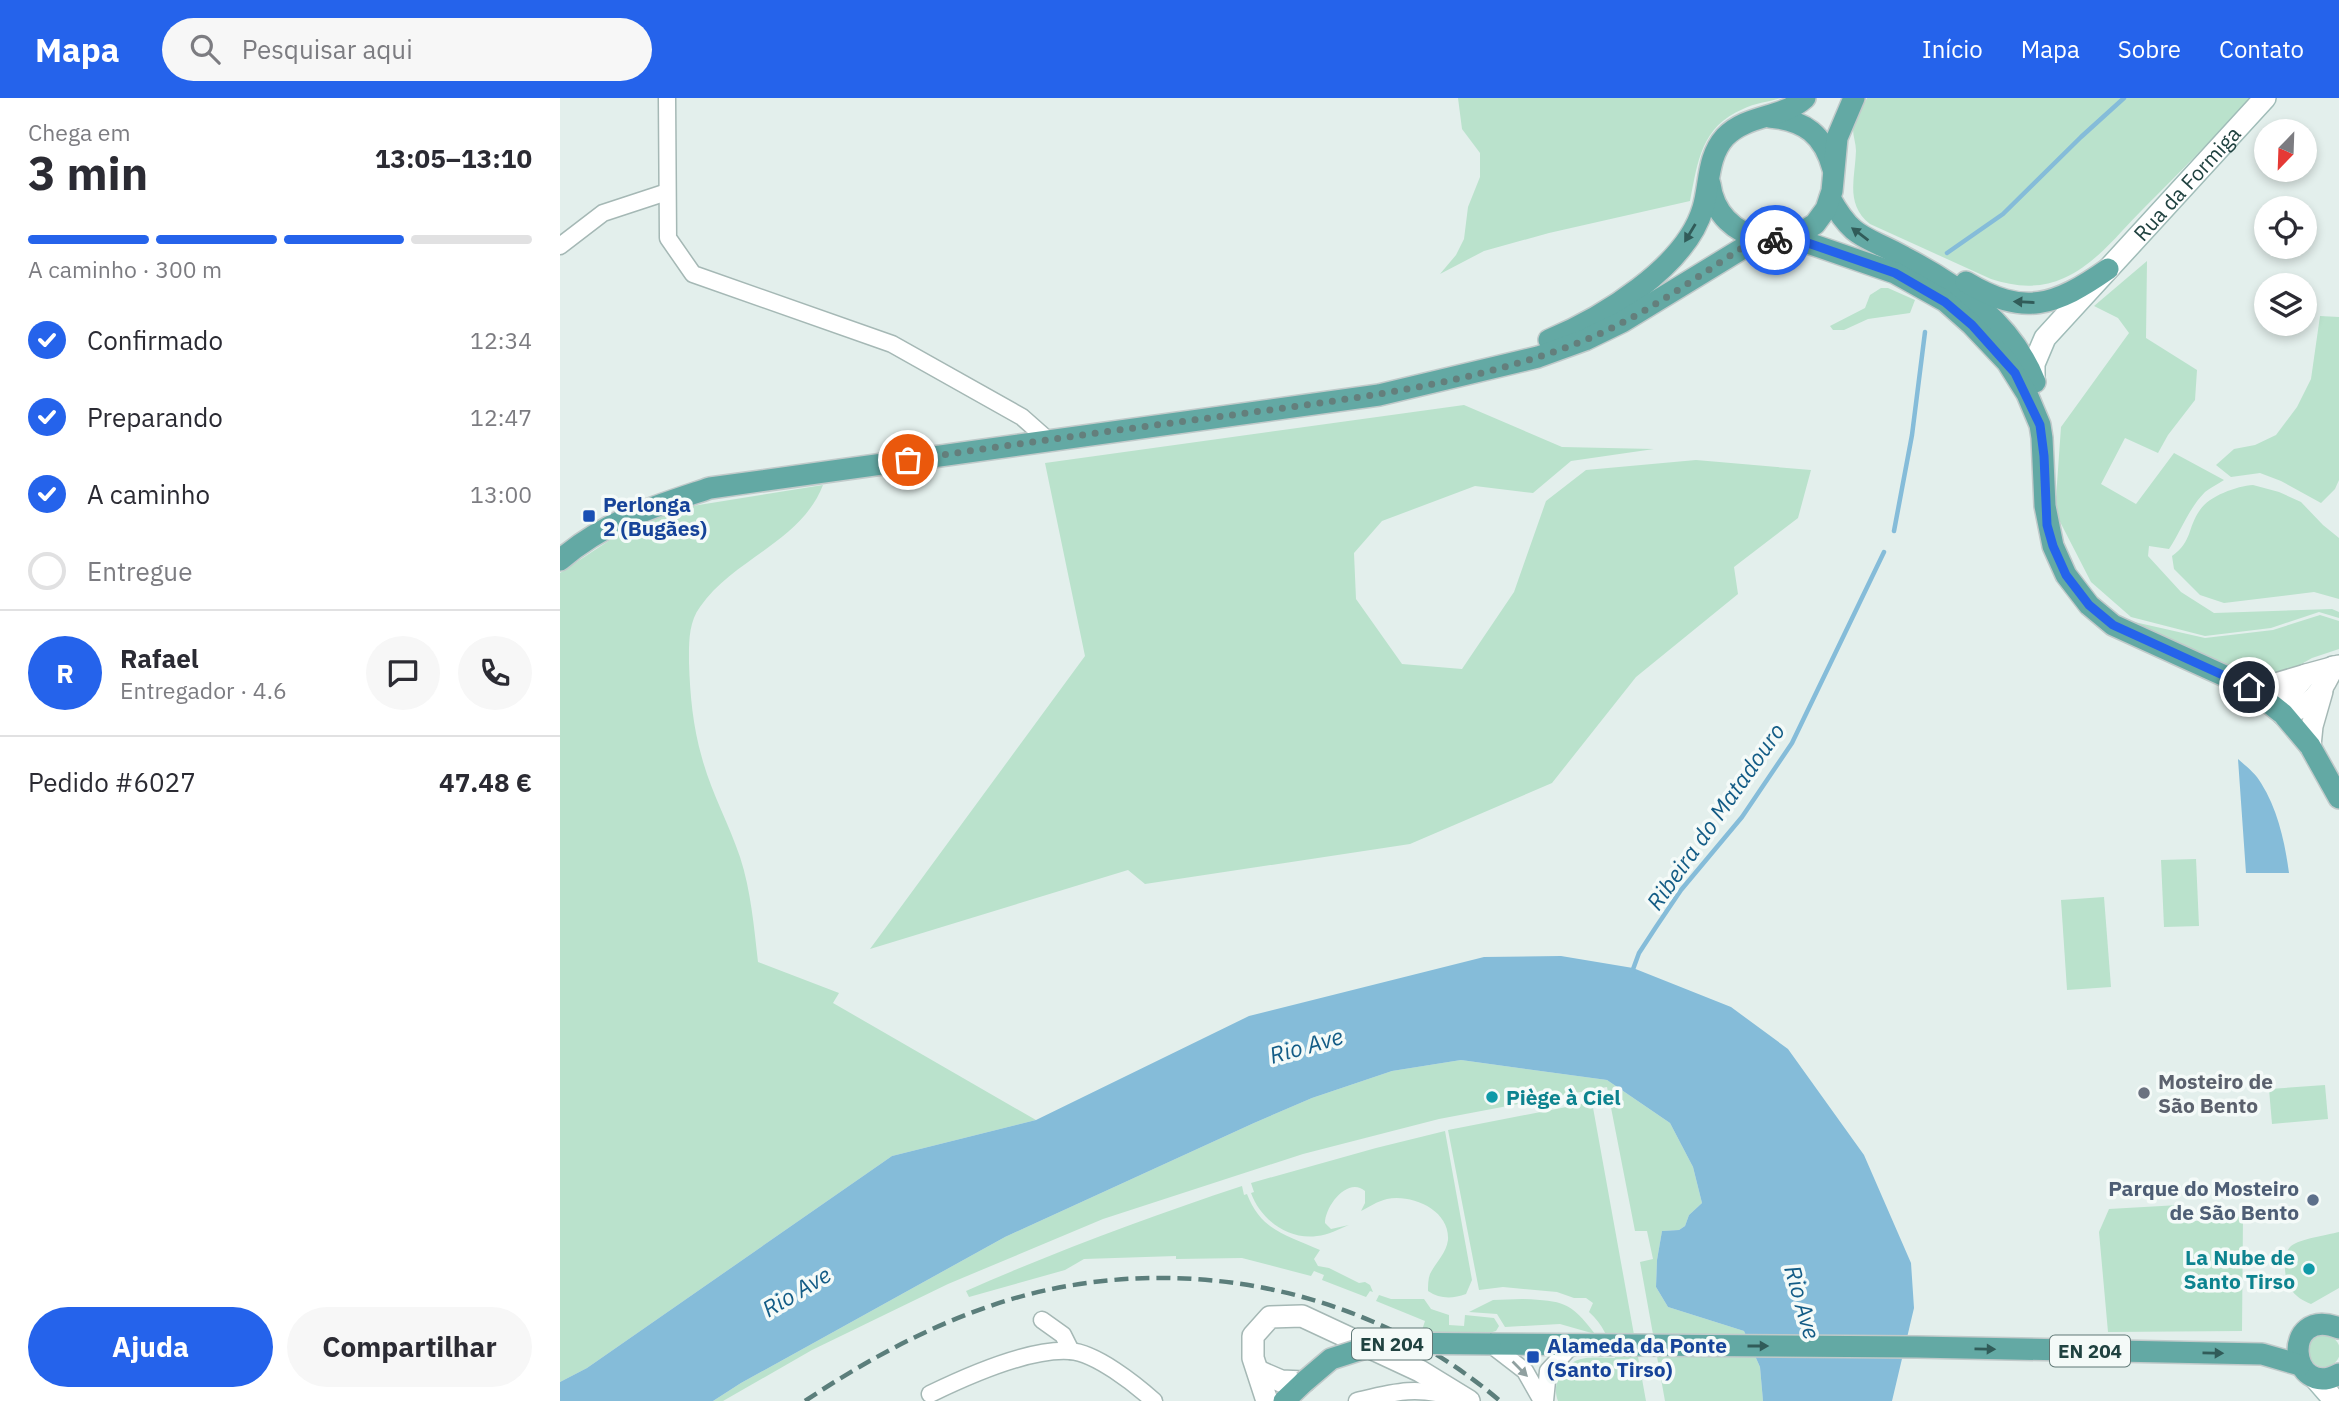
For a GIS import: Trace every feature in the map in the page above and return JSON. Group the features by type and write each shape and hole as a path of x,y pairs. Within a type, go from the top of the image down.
{"main road":[{"path":"1442,381 1569,331 1641,287 1685,243 1696,224 1703,208 1715,152 1724,138 1736,127 1796,106 1805,98"},
{"path":"560,560 592,536 629,516 710,488 1379,395 1538,357 1585,340 1648,308 1742,248 1799,234 1815,223 1826,209 1830,198 1837,138 1854,98"},
{"path":"1767,116 1786,118 1804,125 1819,138 1829,154 1833,172"},
{"path":"1710,168 1710,188 1716,207 1728,223 1744,234 1772,240 1805,242 1899,264 1949,272 1986,294 2027,304 2062,297 2108,269"},
{"path":"1830,198 1853,230 1899,264 1972,325 2015,373 2040,425"},
{"path":"1899,264 1960,290 1986,311 2008,337 2034,378 2042,406 2040,425 2047,525 2066,575 2089,605 2113,625 2249,687 2283,714 2310,747 2339,798"},
{"path":"2339,1308 2306,1330 2297,1347 2307,1371 2323,1380 2339,1374"},
{"path":"2317,1324 2329,1324 2339,1328"},
{"name":"EN 204","path":"1284,1401 1306,1392 1331,1359 1381,1343 1917,1347 2262,1354 2307,1371"}],"street":[{"path":"667,98 668,238 693,274 892,344 1022,417 1048,440"},
{"name":"Rua da Formiga","path":"2063,317 2265,98"},
{"path":"560,246 603,213 667,192"},
{"path":"2008,337 2037,333 2063,317"},
{"path":"2034,378 2034,364 2038,352 2045,338 2063,317"},
{"path":"2249,687 2269,686 2336,666"},
{"path":"2310,747 2312,726 2322,691 2336,666"},
{"path":"2306,675 2288,696 2283,714 2300,710 2322,691"},
{"path":"1267,1401 1253,1357 1253,1336 1270,1317 1302,1315 1420,1371 1469,1401"},
{"path":"1042,1320 1063,1335 1071,1351"},
{"path":"1490,1344 1525,1371 1544,1401"},
{"path":"1544,1401 1548,1371 1582,1345"},
{"path":"930,1394 984,1370 1037,1354 1071,1351 1107,1365 1154,1401"},
{"path":"1258,1371 1306,1392"},
{"path":"1406,1390 1420,1371"},
{"path":"2307,1371 2335,1401"},
{"path":"1357,1401 1406,1390 1469,1401"}],"green space":[{"path":"1458,98 1781,98 1748,107 1718,125 1710,135 1699,159 1690,201 1549,233 1484,251 1440,274 1456,255 1464,239 1468,207 1480,177 1480,153 1462,129"},
{"path":"1867,98 2252,98 2097,256 2076,272 2055,282 2028,286 1991,279 1870,224 1862,216 1857,208 1853,190 1856,151 1853,129"},
{"path":"2147,261 2146,338 2197,370 2195,400 2168,435 2158,453 2125,438 2101,484 2136,504 2174,453 2224,480 2199,498 2169,549 2149,546 2148,556 2181,592 2214,613 2332,609 2339,612 2339,618 2319,612 2271,628 2205,636 2131,617 2091,582 2055,512 2061,427 2129,333 2118,318 2094,306"},
{"path":"1881,288 1888,288 1915,300 1910,313 1868,319 1844,330 1833,330 1830,326 1865,308 1870,295"},
{"path":"2320,316 2339,317 2339,480 2335,489 2321,503 2260,473 2231,477 2216,465 2234,449 2255,445 2276,435 2297,407 2311,379"},
{"path":"1464,405 1562,447 1654,449 1571,461 1533,493 1475,486 1382,521 1354,553 1356,599 1402,664 1462,669 1514,592 1546,501 1586,470 1696,460 1811,470 1798,518 1734,567 1738,594 1636,677 1552,783 1410,844 1145,884 1128,870 870,949 1085,656 1045,463"},
{"path":"823,485 813,505 799,521 714,590 696,613 690,634 690,687 696,735 706,771 744,870 758,962 839,993 833,1003 1036,1120 892,1156 587,1368 560,1382 560,573 616,536 680,508"},
{"path":"2253,485 2301,502 2339,538 2339,599 2314,592 2224,603 2200,595 2174,569 2172,556 2187,540 2204,505 2224,493"},
{"path":"2320,615 2339,621 2339,649 2312,658 2284,674 2254,678 2130,621 2205,638 2273,630"},
{"path":"2196,859 2199,926 2164,927 2161,860"},
{"path":"2104,897 2111,987 2067,990 2061,900"},
{"path":"1461,1060 1607,1080 1670,1123 1693,1167 1702,1203 1689,1215 1685,1226 1679,1230 1662,1231 1656,1287 1668,1307 1744,1331 1760,1367 1763,1401 1665,1401 1640,1262 1653,1259 1647,1231 1635,1231 1607,1087 1439,1119 1303,1154 1103,1219 948,1284 812,1350 723,1401 713,1401 1005,1237 1254,1123 1312,1098 1392,1071"},
{"path":"2325,1085 2328,1119 2272,1124 2269,1089"},
{"path":"1592,1102 1646,1401 1558,1401 1556,1387 1559,1378 1570,1364 1590,1358 1615,1358 1602,1327 1589,1312 1593,1303 1586,1298 1574,1298 1557,1292 1503,1287 1479,1290 1448,1130"},
{"path":"1445,1131 1472,1280 1466,1294 1446,1297 1428,1291 1430,1274 1443,1254 1448,1240 1443,1220 1428,1206 1397,1198 1384,1200 1361,1211 1365,1203 1365,1191 1352,1187 1333,1201 1325,1223 1331,1229 1349,1225 1325,1234 1306,1236 1286,1231 1269,1220 1261,1212 1251,1193 1254,1192 1251,1183"},
{"path":"1242,1186 1244,1195 1247,1194 1268,1224 1320,1250 1314,1259 1318,1266 1329,1268 1359,1283 1365,1282 1373,1292 1370,1291 1366,1297 1322,1280 1324,1275 1314,1271 1311,1276 1242,1258 1176,1259 1176,1256 1084,1259 1065,1270 969,1297 966,1291 1103,1235"},
{"path":"2179,1205 2186,1222 2243,1216 2242,1331 2108,1332 2099,1232 2109,1209"},
{"path":"2339,1232 2339,1288 2311,1304 2308,1303 2297,1296 2288,1284 2285,1267 2288,1250 2301,1241"},
{"path":"1379,1295 1391,1299 1424,1299 1431,1309 1449,1315 1449,1325 1464,1326 1465,1315 1494,1318 1499,1326 1496,1331 1489,1333 1421,1333 1425,1321 1376,1301"},
{"path":"1522,1299 1564,1305 1579,1315 1595,1334 1560,1324 1505,1327 1497,1314 1469,1312 1493,1300"},
{"path":"2324,1335 2335,1340 2340,1351 2335,1362 2324,1367 2313,1362 2308,1351 2313,1340"}],"water":[{"path":"2238,759 2259,780 2272,804 2283,838 2289,873 2246,873"},
{"name":"Rio Ave","path":"1561,956 1633,968 1731,1007 1788,1049 1864,1155 1911,1263 1914,1308 1892,1401 1763,1401 1760,1367 1744,1331 1668,1307 1656,1287 1662,1231 1679,1230 1685,1226 1689,1215 1702,1203 1693,1167 1670,1123 1607,1080 1461,1060 1392,1071 1312,1098 1254,1123 1005,1237 713,1401 560,1401 560,1382 587,1368 892,1156 1036,1120 1249,1016 1484,957"}],"waterway":[{"name":"Ribeira do Matadouro","path":"1947,253 2003,214 2124,98"},
{"name":"Ribeira do Matadouro","path":"1894,531 1912,435 1925,332"},
{"name":"Ribeira do Matadouro","path":"1632,972 1639,953 1681,890 1742,817 1792,743 1884,552"}],"railway":[{"path":"805,1401 885,1352 970,1313 1030,1294 1092,1282 1154,1278 1217,1281 1278,1291 1338,1308 1395,1332 1450,1363 1500,1401"}],"way so far":[{"path":"908,460 1379,395 1486,371 1538,357 1585,340 1648,308 1753,242 1775,240"}],"place":[{"name":"Perlonga 2 (Bugães)","path":"589,516"},
{"name":"Mosteiro de São Bento","path":"2144,1093"},
{"name":"Piège à Ciel","path":"1492,1097"},
{"name":"Parque do Mosteiro de São Bento","path":"2313,1200"},
{"name":"La Nube de Santo Tirso","path":"2309,1269"},
{"name":"Alameda da Ponte (Santo Tirso)","path":"1533,1357"}],"route":[{"path":"1775,240 1805,242 1895,273 1945,302 1972,325 2015,373 2040,425 2047,525 2066,575 2089,605 2113,625 2249,687"}]}
